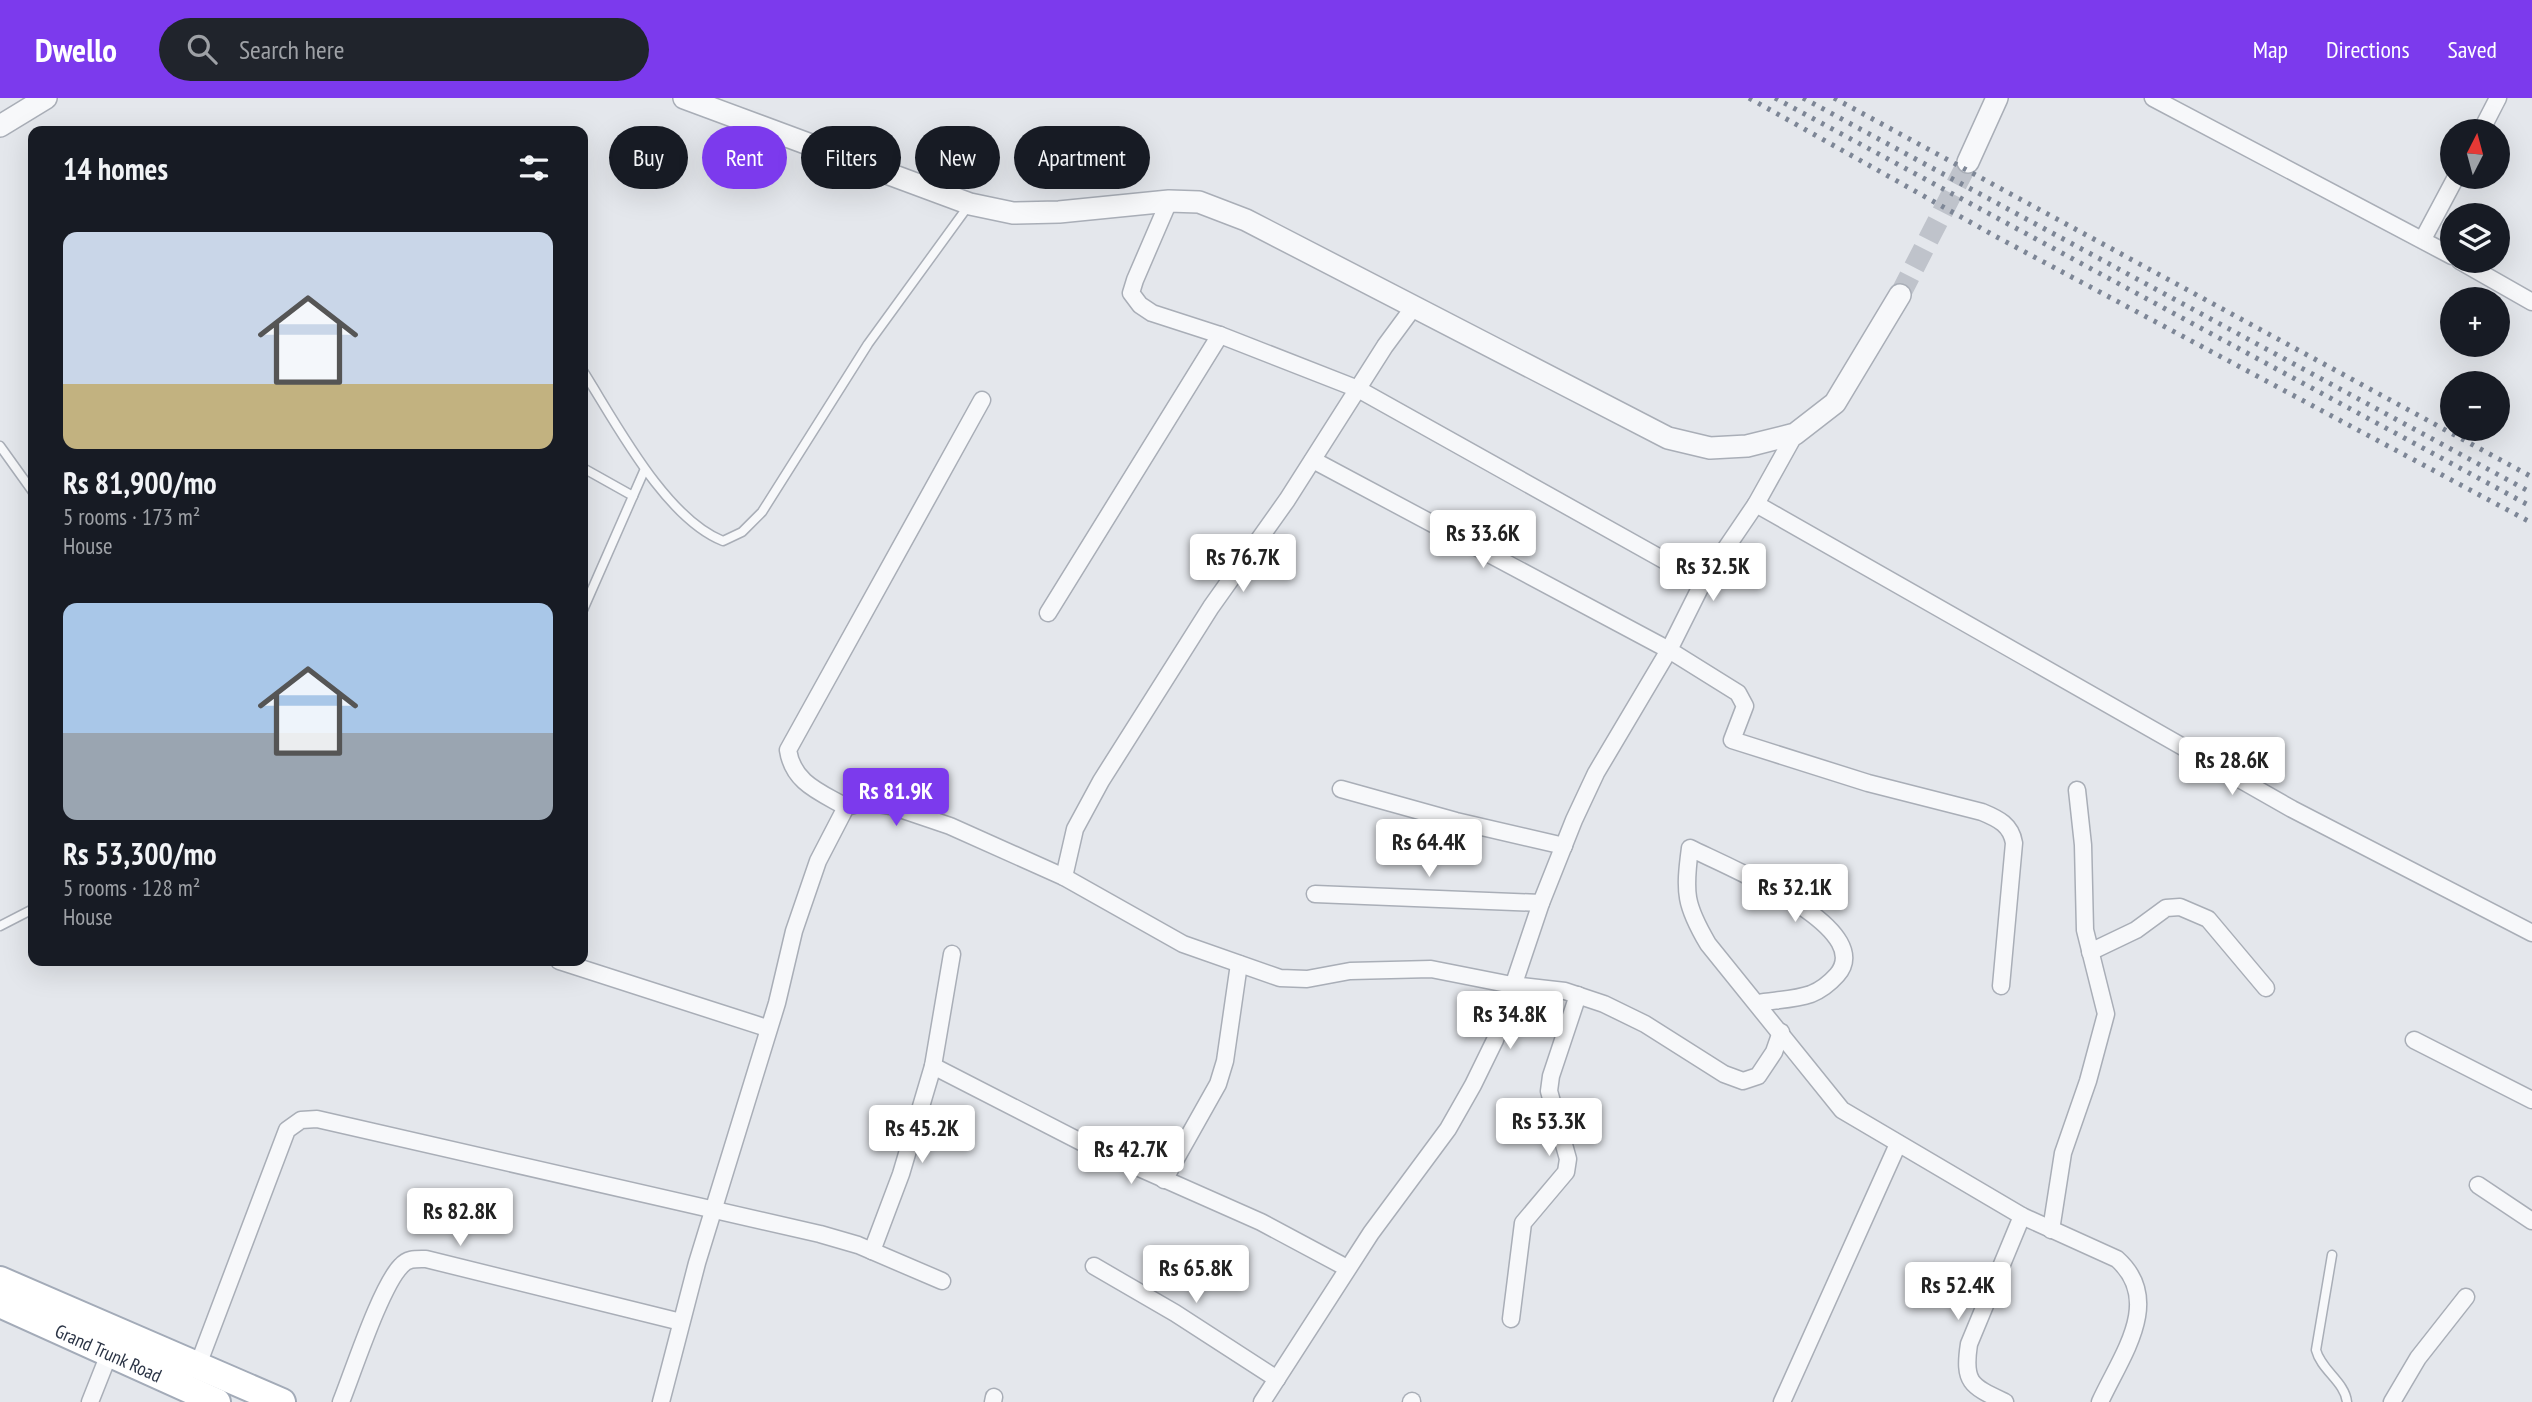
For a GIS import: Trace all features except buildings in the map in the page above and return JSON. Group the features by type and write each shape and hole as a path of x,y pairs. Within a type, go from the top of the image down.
{"main road":[{"path":"0,1280 282,1402"},
{"name":"Grand Trunk Road","path":"0,1304 217,1402"}],"street":[{"path":"0,127 46,98"},
{"path":"684,98 970,204 1013,213 1059,212 1168,201 1199,202 1246,220 1668,438 1710,448 1747,446 1796,435"},
{"path":"1968,162 1997,98"},
{"path":"2153,98 2440,249"},
{"path":"2487,119 2498,98"},
{"path":"2423,239 2450,189"},
{"path":"1168,201 1132,293 1140,305 1152,313 1220,335 1358,389 1703,582"},
{"path":"2481,273 2532,302"},
{"path":"1262,1402 1347,1268 1448,1129 1495,1040 1541,903 1596,773 1669,650 1703,582 1756,505 1796,435 1835,403 1900,296"},
{"path":"1064,877 1075,829 1101,780 1211,607 1313,460 1413,307"},
{"path":"1048,613 1220,335"},
{"path":"982,401 788,750 791,766 806,785 846,807 865,802 891,806 950,826 1064,877 1183,944 1280,978 1307,979 1350,971 1395,968 1431,969 1512,985 1565,990 1604,1003 1645,1024 1724,1074 1743,1081 1758,1076 1774,1052 1781,1032"},
{"path":"1313,460 1669,650 1738,693 1745,706 1732,740 1868,783 1982,812 1998,819 2012,830 2014,843 2001,986"},
{"path":"1756,505 2292,809 2532,933"},
{"path":"1341,789 1456,821 1564,846"},
{"path":"2050,1230 2063,1153 2088,1081 2105,1013 2085,930 2083,845 2077,790"},
{"path":"661,1402 681,1322 767,1028 777,1003 794,931 818,861 846,807"},
{"path":"1757,1003 1809,994 1828,985 1842,969 1844,957 1841,942 1816,916 1689,848 1685,888 1692,916 1708,944 1842,1110 2022,1216 2117,1259 2130,1270 2140,1292 2140,1315 2100,1402"},
{"path":"1315,894 1541,903"},
{"path":"2090,952 2136,930 2166,908 2180,907 2208,919 2266,988"},
{"path":"872,1251 901,1174 933,1066 952,954"},
{"path":"1164,1180 1218,1084 1225,1061 1239,964"},
{"path":"575,966 767,1028"},
{"path":"1511,1318 1523,1223 1566,1172 1568,1159 1549,1091 1551,1076 1578,995"},
{"path":"2414,1040 2532,1100"},
{"path":"933,1066 1085,1144 1225,1205 1347,1268"},
{"path":"198,1365 287,1130 301,1120 317,1119 716,1208 820,1234 872,1251 942,1280"},
{"path":"1782,1402 1898,1143"},
{"path":"2478,1185 2532,1221"},
{"path":"2005,1402 1980,1390 1968,1379 1966,1366 1969,1344 2022,1216"},
{"path":"341,1402 388,1284 400,1266 410,1259 426,1259 681,1322"},
{"path":"1094,1266 1278,1379"},
{"path":"2398,1399 2418,1358 2466,1297"},
{"path":"90,1402 109,1354"}],"lane":[{"path":"588,378 644,471 705,534 723,541 742,532 762,512 868,344 970,204"},
{"path":"0,446 28,485"},
{"path":"588,471 633,496"},
{"path":"588,599 644,471"},
{"path":"0,926 28,912"},
{"path":"2332,1255 2316,1350 2320,1364 2346,1393 2347,1402"}],"tunnel":[{"path":"1900,295 1968,162"}],"railway":[{"path":"1749,98 1995,236 2532,523"},
{"path":"1775,98 2532,507"},
{"path":"1803,98 2532,493"},
{"path":"1834,98 2532,477"}]}
